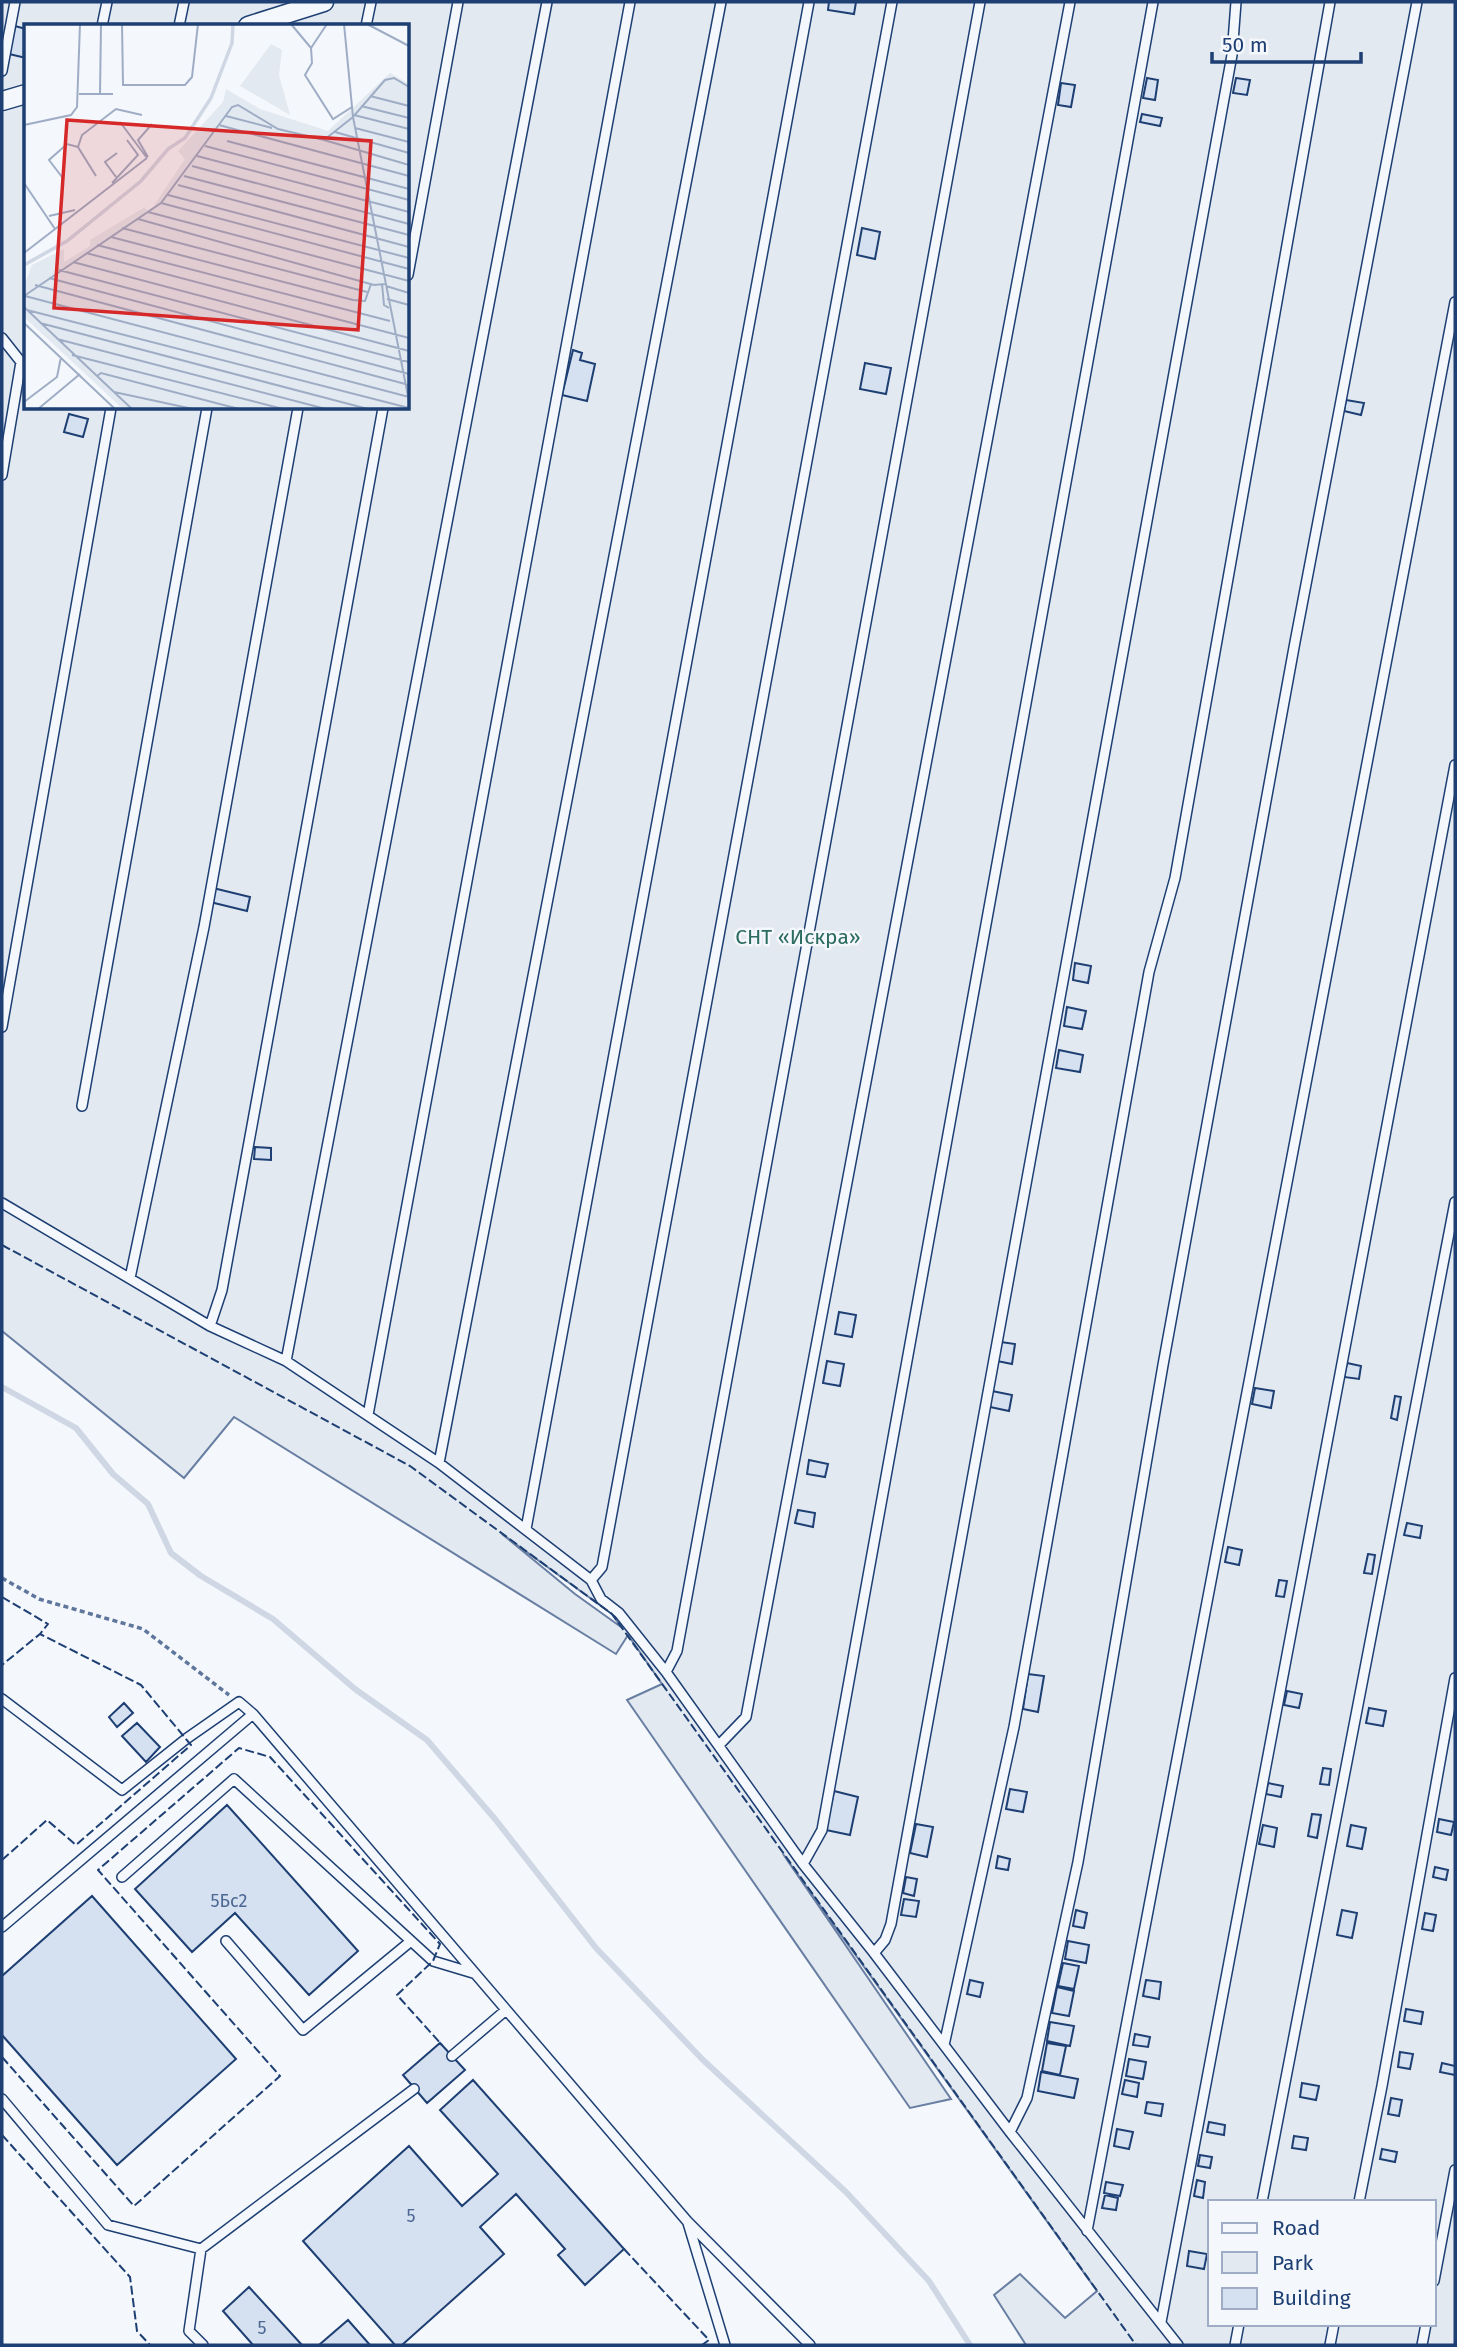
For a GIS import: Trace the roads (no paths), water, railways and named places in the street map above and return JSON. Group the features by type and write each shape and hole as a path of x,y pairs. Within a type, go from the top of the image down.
{"street":[{"path":"253,24 324,2"},
{"path":"2,101 24,95"}],"lane":[{"path":"2,71 15,2"},
{"path":"102,24 107,2"},
{"path":"179,24 184,2"},
{"path":"366,24 371,2"},
{"path":"410,264 458,2"},
{"path":"286,1361 547,2"},
{"path":"368,1415 630,2"},
{"path":"439,1463 721,2"},
{"path":"526,1529 809,2"},
{"path":"591,1580 602,1567 605,1553 892,2"},
{"path":"666,1672 677,1651 980,2"},
{"path":"719,1745 746,1717 1070,2"},
{"path":"803,1864 822,1830 825,1816 1153,2"},
{"path":"874,1953 885,1940 893,1910 1227,83 1236,2"},
{"path":"944,2045 1014,1727 1149,972 1175,878 1330,2"},
{"path":"1010,2132 1027,2098 1078,1862 1163,1365 1300,615 1417,2"},
{"path":"1087,2231 1455,302"},
{"path":"2,338 24,358 2,475"},
{"path":"2,1027 111,410"},
{"path":"82,1106 207,410"},
{"path":"130,1278 204,927 299,410"},
{"path":"210,1326 222,1290 383,410"},
{"path":"1161,2322 1455,765"},
{"path":"1262,2200 1455,1202"},
{"path":"2,1203 210,1326 286,1361 439,1463 591,1580 601,1599 619,1613 666,1672 803,1864 1178,2345"},
{"path":"1359,2200 1455,1678"},
{"path":"2,1699 122,1790 186,1739 239,1702 253,1714 687,2221 810,2345"},
{"path":"2,1927 253,1714"},
{"path":"122,1877 234,1779 433,1961 475,1973"},
{"path":"226,1941 303,2030 411,1941"},
{"path":"452,2056 506,2010"},
{"path":"204,2345 189,2331 201,2249 414,2088"},
{"path":"2,2099 108,2225 201,2249"},
{"path":"1436,2270 1455,2169"},
{"path":"687,2221 725,2345"},
{"path":"1235,2345 1239,2326"},
{"path":"1330,2345 1334,2326"},
{"path":"1422,2345 1426,2326"}],"waterway":[{"path":"2,1387 76,1428 113,1474 148,1504 171,1553 201,1576 273,1619 355,1689 427,1740 495,1819 596,1948 703,2060 846,2192 929,2281 970,2345"}],"park label":[{"name":"СНТ «Искра»","path":"798,937"}]}
